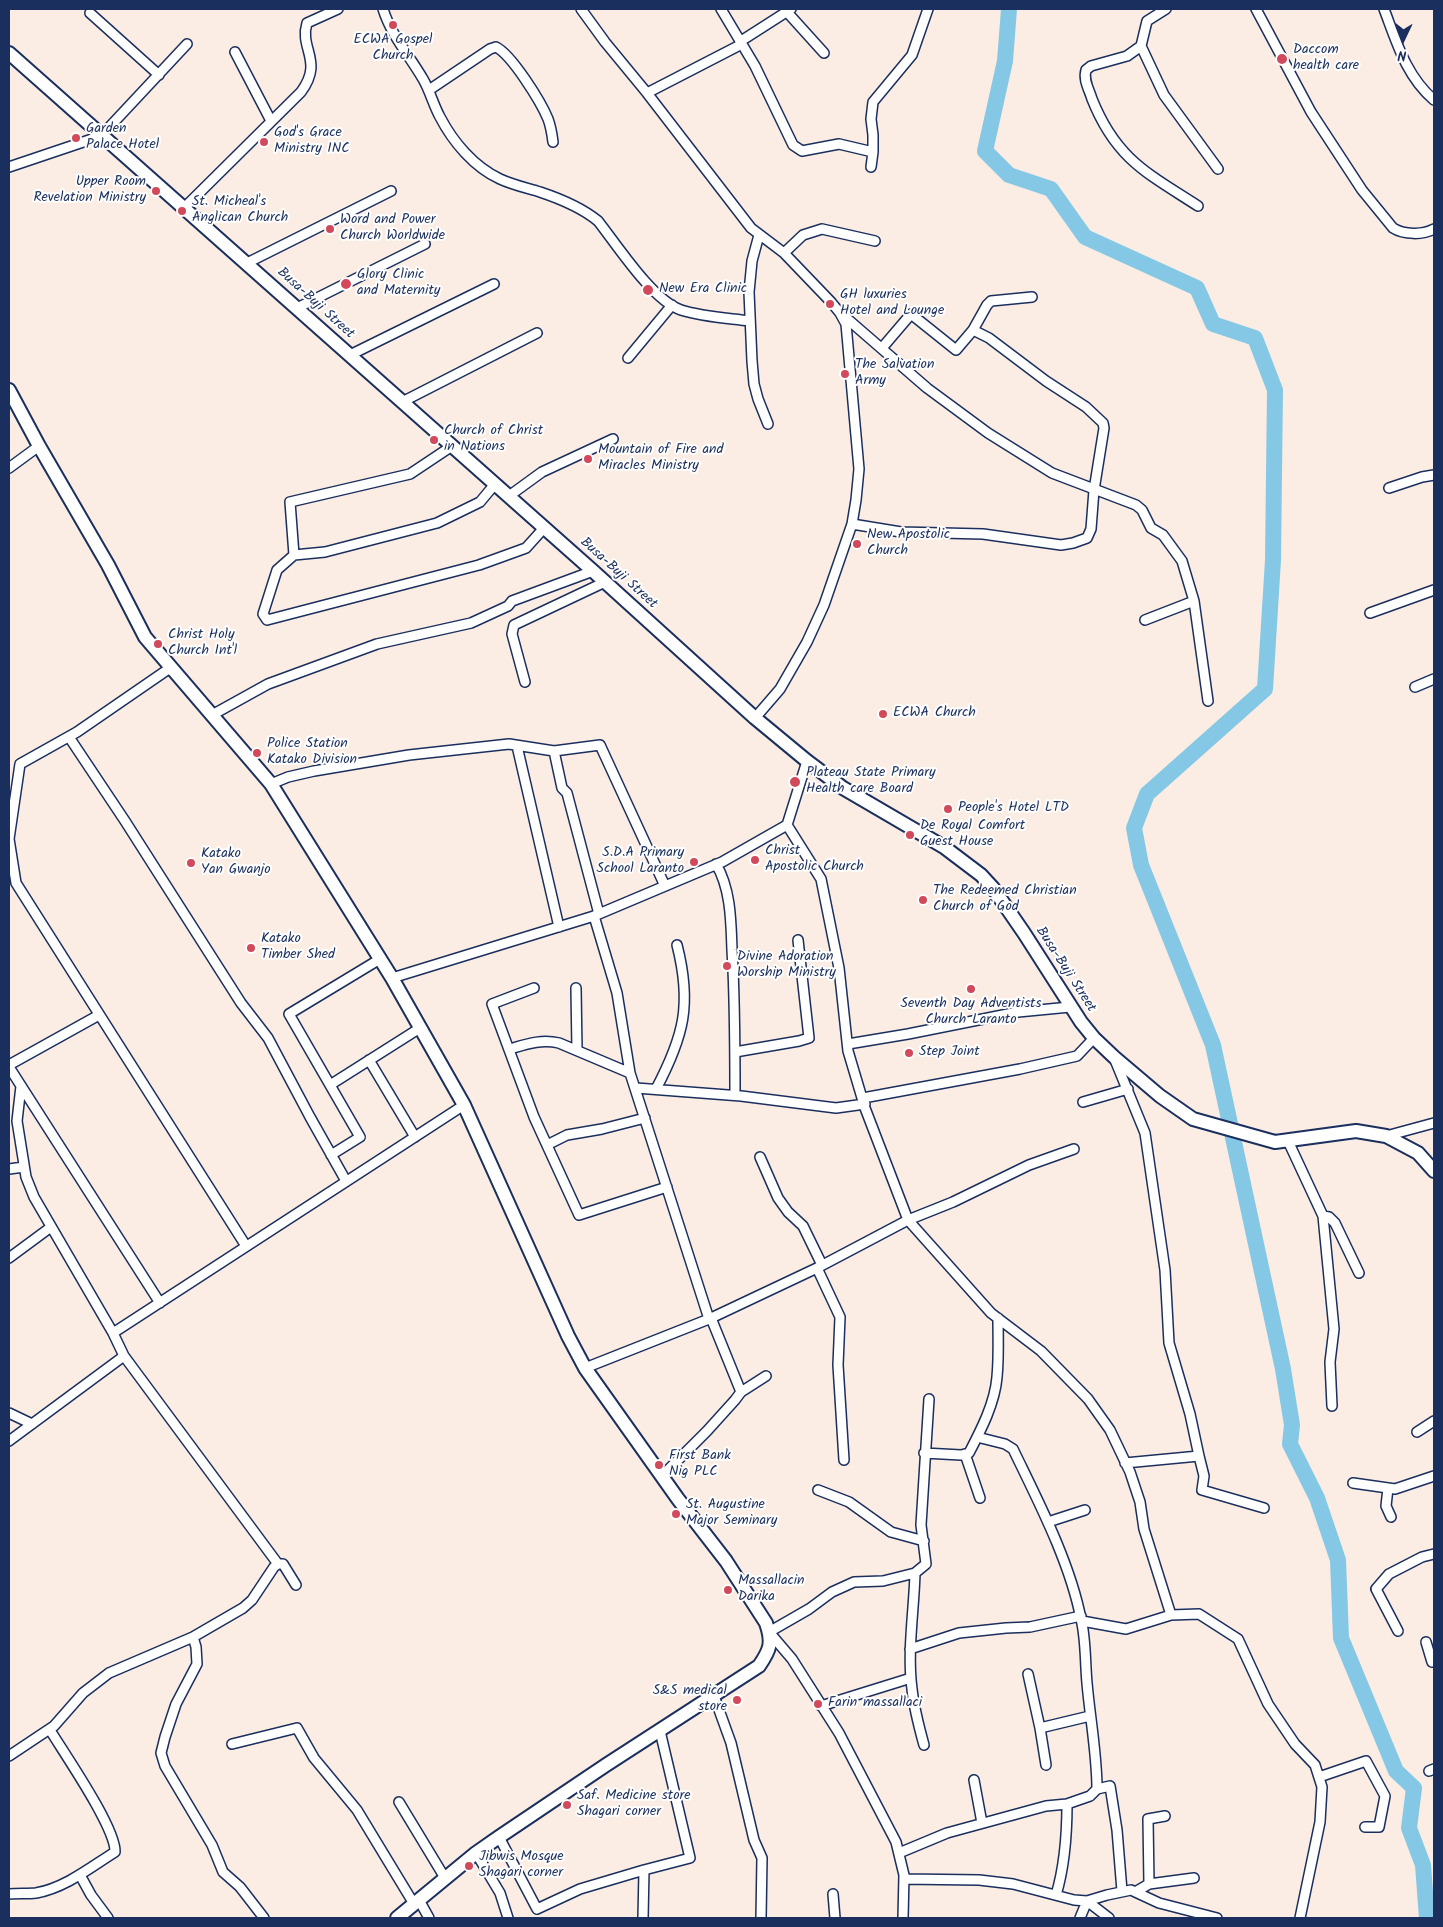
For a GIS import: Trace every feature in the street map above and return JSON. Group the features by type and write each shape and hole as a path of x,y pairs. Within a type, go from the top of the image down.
{"street":[{"path":"184,208 308,82 311,66 306,34 307,23 338,9"},
{"path":"383,9 393,31 429,90 440,118 468,156 484,170 500,179 541,192 588,213 598,221 654,292 680,310 750,321"},
{"path":"581,9 751,228 784,253 840,313 927,388 988,433 1052,473 1136,505 1142,510 1151,528 1163,535 1182,561 1194,601 1208,702"},
{"path":"721,9 741,42 793,145 797,149 806,151 839,144 873,152"},
{"path":"871,167 873,152 871,119 873,102 912,55 928,9"},
{"path":"1166,9 1154,12 1147,21 1141,46 1164,95 1218,169"},
{"path":"1256,9 1311,112 1362,190 1393,228 1400,232 1429,232 1434,229"},
{"path":"1384,9 1401,54 1414,79 1434,100"},
{"path":"647,93 741,42 789,10 824,53"},
{"path":"90,13 158,75"},
{"path":"9,167 101,136 187,44"},
{"path":"1141,46 1127,56 1090,66 1086,70 1085,80 1100,118 1112,138 1131,161 1142,171 1198,206"},
{"path":"429,90 490,49 496,47 502,50 519,71 548,118 552,128 553,142"},
{"path":"236,52 271,121"},
{"name":"Busa-Buji Street","path":"9,53 509,496 755,718 843,788 944,847 980,875 993,888 1070,1007 1094,1038 1160,1096 1193,1119 1275,1142 1356,1131 1386,1136 1418,1153 1434,1171"},
{"path":"247,264 391,191"},
{"path":"784,253 803,235 822,229 875,241"},
{"path":"759,235 750,274 750,321 754,384 768,424"},
{"path":"297,308 425,244"},
{"path":"350,355 494,284"},
{"path":"882,348 911,314 956,350 973,330 991,301 1032,297"},
{"path":"628,358 672,305"},
{"path":"755,718 780,689 807,642 824,604 852,524 859,469 848,331 840,313"},
{"path":"852,524 901,532 983,534 1061,545 1087,538 1091,529 1094,490 1104,428 1103,423 1086,407 1046,381 989,338 973,330"},
{"path":"402,402 537,333"},
{"path":"9,390 145,636 170,668 271,784 392,978 464,1104 584,1368 726,1561 766,1623 769,1632 768,1653 758,1666 476,1853 397,1918"},
{"path":"509,496 542,472 613,439"},
{"path":"9,468 39,446"},
{"path":"294,556 290,502 410,474 452,446"},
{"path":"1389,488 1422,476 1434,475"},
{"path":"495,484 480,502 437,523 325,552 294,556 277,570 263,614 267,620 480,565 526,548 544,528"},
{"path":"212,715 268,684 377,644 471,623 508,606 512,601 593,571"},
{"path":"525,682 512,634 514,624 605,582"},
{"path":"1370,613 1434,590"},
{"path":"1145,620 1194,601"},
{"path":"170,668 68,737 20,764 9,839 10,854 16,883 246,1246"},
{"path":"1414,687 1434,679"},
{"path":"68,737 125,821 241,1002 268,1038 346,1181"},
{"path":"271,784 288,777 314,771 409,755 510,744 554,752 600,745 665,886"},
{"path":"516,746 559,927"},
{"path":"554,752 562,788 567,793 617,993 630,1073 710,1319 741,1392"},
{"path":"392,978 597,915 716,864 787,824 807,761"},
{"path":"787,824 820,879 839,968 848,1044 864,1101 908,1220 991,1313 1041,1351 1088,1398 1110,1430 1126,1463 1140,1502 1144,1529 1170,1615"},
{"path":"716,864 722,874 728,901 734,974 735,1096"},
{"path":"735,1052 799,1042 809,1038 798,940"},
{"path":"656,1089 672,1058 684,1013 686,993 683,967 677,946"},
{"path":"331,1155 360,1137 289,1014 380,959"},
{"path":"534,988 492,1004 534,1117 579,1215 667,1187"},
{"path":"576,988 577,1050"},
{"path":"848,1044 1018,1012 1070,1007"},
{"path":"99,1015 9,1066 160,1302"},
{"path":"330,1085 420,1028"},
{"path":"636,1088 735,1096 836,1108 1077,1056 1094,1038"},
{"path":"510,1049 547,1040 577,1050 630,1073"},
{"path":"1114,1057 1145,1133 1166,1270 1169,1343 1190,1414 1204,1476 1202,1490 1264,1508"},
{"path":"369,1060 415,1136"},
{"path":"21,1086 17,1120 26,1178 34,1197 113,1333 124,1356 278,1564 283,1564 296,1585"},
{"path":"1083,1102 1128,1089"},
{"path":"113,1333 464,1104"},
{"path":"547,1145 567,1136 645,1118"},
{"path":"1386,1136 1434,1123"},
{"path":"1288,1141 1323,1216 1334,1329 1330,1362 1332,1406"},
{"path":"584,1368 710,1319 908,1220 954,1202 1029,1165 1074,1149"},
{"path":"760,1157 778,1198 788,1212 803,1226 840,1317 838,1365 844,1460"},
{"path":"9,1169 24,1167"},
{"path":"1323,1216 1329,1217 1335,1223 1359,1273"},
{"path":"9,1258 51,1227"},
{"path":"924,1453 961,1455 969,1453 994,1394 997,1377 998,1318"},
{"path":"9,1441 124,1356"},
{"path":"662,1476 713,1425 741,1392 766,1376"},
{"path":"769,1632 809,1609 832,1592 854,1582 883,1581 915,1574 926,1564 921,1524 928,1399"},
{"path":"9,1413 32,1424"},
{"path":"1417,1432 1434,1421"},
{"path":"977,1437 1005,1444 1013,1450 1048,1522 1070,1578 1081,1619 1097,1768 1097,1789"},
{"path":"965,1454 980,1498"},
{"path":"1126,1463 1198,1456"},
{"path":"1352,1483 1395,1490 1434,1476"},
{"path":"1388,1488 1386,1506 1391,1518"},
{"path":"818,1490 849,1502 891,1532 924,1541"},
{"path":"1048,1522 1085,1510"},
{"path":"1398,1631 1376,1590 1389,1574 1422,1557 1434,1554"},
{"path":"9,1756 50,1730 83,1694 109,1673 193,1637 243,1608 252,1600 278,1564"},
{"path":"915,1574 910,1649 911,1678 924,1745"},
{"path":"910,1649 960,1633 1030,1627 1081,1619 1126,1629 1170,1615 1199,1614 1238,1639 1268,1704 1295,1744 1315,1764 1322,1787 1320,1822 1300,1918"},
{"path":"769,1632 792,1659 839,1733 896,1842 904,1879 904,1918"},
{"path":"193,1637 198,1664 176,1704 161,1753 165,1766 212,1845 223,1872 240,1887 264,1918"},
{"path":"1426,1642 1433,1662 1434,1672"},
{"path":"1028,1674 1046,1765"},
{"path":"821,1706 911,1678"},
{"path":"714,1696 731,1743 754,1840 762,1858 762,1918"},
{"path":"1040,1728 1090,1716"},
{"path":"232,1744 297,1728 314,1758 357,1810 429,1918"},
{"path":"9,1894 36,1893 53,1888 80,1875 115,1852 115,1846 108,1827 50,1730"},
{"path":"499,1837 537,1909 580,1889 690,1858 660,1730"},
{"path":"1319,1777 1366,1761 1385,1796 1379,1827 1365,1827"},
{"path":"974,1780 982,1823"},
{"path":"899,1853 947,1833 1046,1806 1067,1804 1090,1796 1097,1789 1110,1786 1117,1830 1122,1892"},
{"path":"399,1802 445,1878"},
{"path":"1056,1895 1062,1875 1067,1804"},
{"path":"1149,1884 1148,1818 1165,1816"},
{"path":"476,1853 500,1893 508,1918"},
{"path":"642,1918 644,1870"},
{"path":"80,1875 91,1895 108,1918"},
{"path":"1137,1891 1149,1884 1194,1878"},
{"path":"904,1879 987,1881 1013,1884 1087,1902 1132,1890 1159,1903 1217,1918"},
{"path":"833,1894 835,1918"},
{"path":"1080,1918 1087,1902"},
{"path":"1087,1902 1109,1918"}],"waterway":[{"path":"1009,9 1005,61 985,151 1009,175 1051,189 1085,237 1197,288 1213,324 1255,338 1275,390 1273,560 1265,689 1147,794 1134,828 1141,865 1213,1045 1283,1369 1292,1425 1290,1444 1317,1498 1338,1560 1341,1638 1396,1771 1414,1788 1409,1828 1423,1865 1427,1918"}],"place":[{"name":"ECWA Gospel Church","path":"393,25"},
{"name":"Daccom health care","path":"1282,59"},
{"name":"Garden Palace Hotel","path":"76,138"},
{"name":"God's Grace Ministry INC","path":"264,142"},
{"name":"Upper Room Revelation Ministry","path":"156,191"},
{"name":"St. Micheal's Anglican Church","path":"182,211"},
{"name":"Word and Power Church Worldwide","path":"330,229"},
{"name":"Glory Clinic and Maternity","path":"346,284"},
{"name":"New Era Clinic","path":"648,290"},
{"name":"GH luxuries Hotel and Lounge","path":"830,304"},
{"name":"The Salvation Army","path":"845,374"},
{"name":"Church of Christ in Nations","path":"434,440"},
{"name":"Mountain of Fire and Miracles Ministry","path":"588,459"},
{"name":"New Apostolic Church","path":"857,544"},
{"name":"Christ Holy Church Int'l","path":"158,644"},
{"name":"ECWA Church","path":"883,714"},
{"name":"Police Station Katako Division","path":"257,753"},
{"name":"Plateau State Primary Health care Board","path":"795,782"},
{"name":"People's Hotel LTD","path":"948,809"},
{"name":"De Royal Comfort Guest House","path":"910,835"},
{"name":"Christ Apostolic Church","path":"755,860"},
{"name":"S.D.A Primary School Laranto","path":"694,862"},
{"name":"Katako Yan Gwanjo","path":"191,863"},
{"name":"The Redeemed Christian Church of God","path":"923,900"},
{"name":"Katako Timber Shed","path":"251,948"},
{"name":"Divine Adoration Worship Ministry","path":"727,966"},
{"name":"Seventh Day Adventists Church Laranto","path":"971,989"},
{"name":"Step Joint","path":"909,1053"},
{"name":"First Bank Nig PLC","path":"659,1465"},
{"name":"St. Augustine Major Seminary","path":"676,1514"},
{"name":"Massallacin Darika","path":"728,1590"},
{"name":"S&S medical store","path":"737,1700"},
{"name":"Farin massallaci","path":"818,1704"},
{"name":"Saf. Medicine store Shagari corner","path":"567,1805"},
{"name":"Jibwis Mosque Shagari corner","path":"469,1866"}]}
